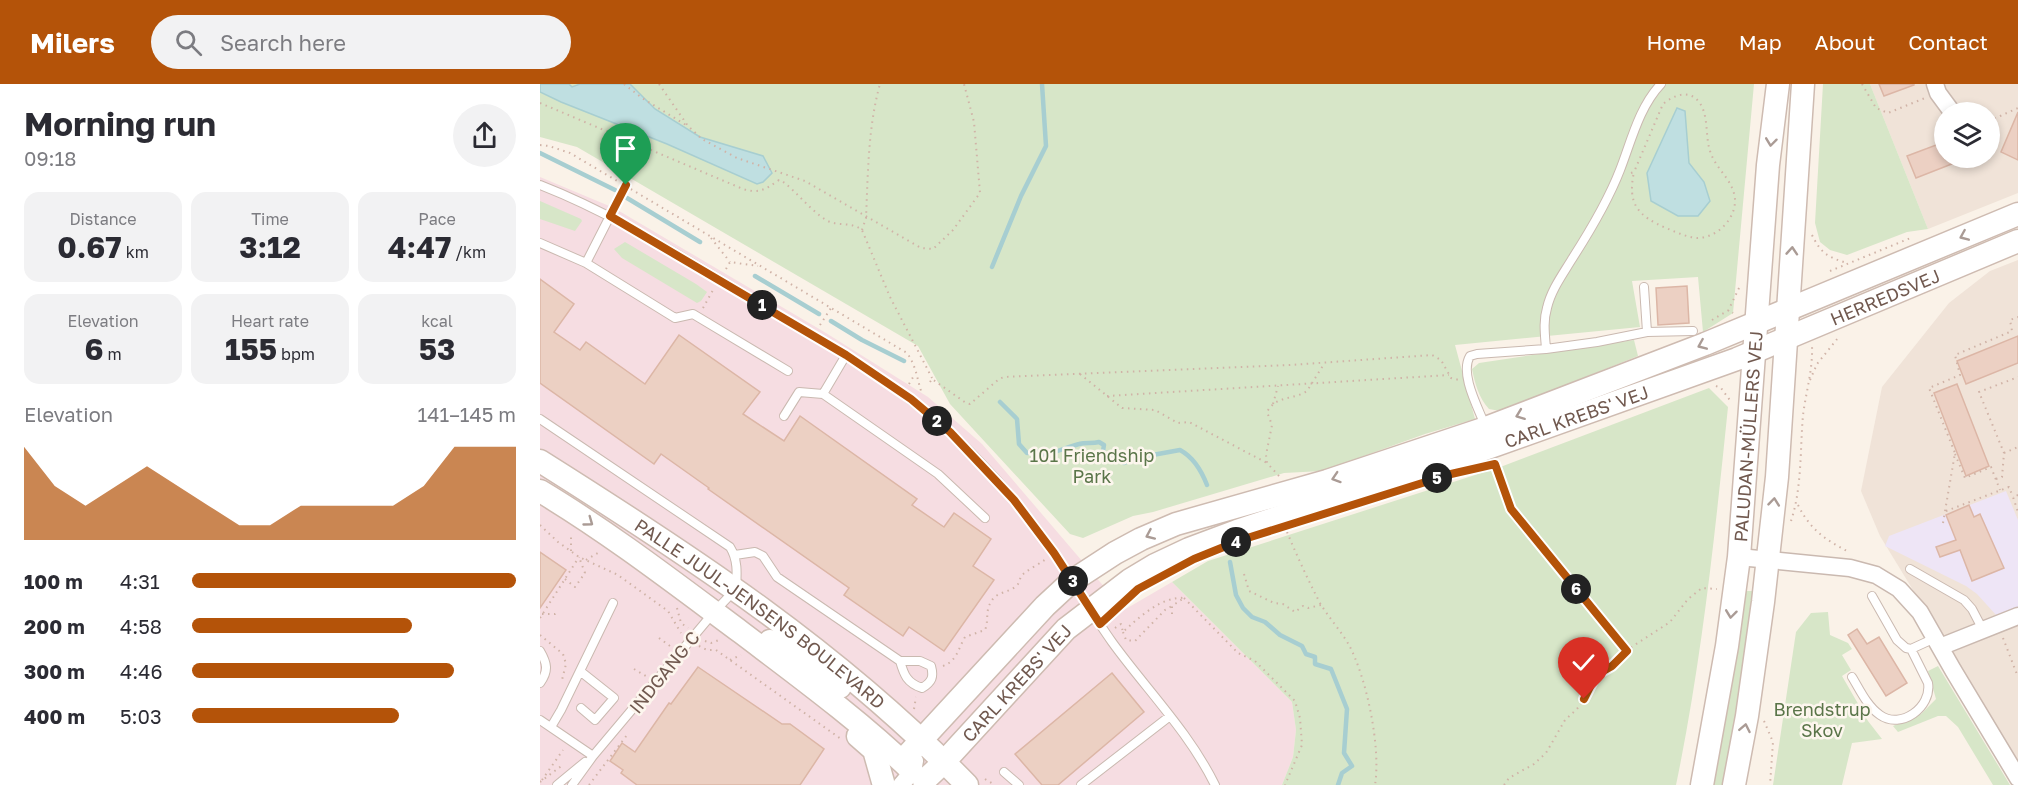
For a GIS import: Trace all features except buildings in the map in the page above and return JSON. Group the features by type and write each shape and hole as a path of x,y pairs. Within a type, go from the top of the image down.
{"street":[{"name":"PALUDAN-MÜLLERS VEJ","path":"1702,785 1727,646 1739,556 1768,165 1778,84"},
{"name":"PALUDAN-MÜLLERS VEJ","path":"1734,785 1747,716 1777,477 1803,84"},
{"path":"1937,88 1946,102"},
{"name":"HERREDSVEJ","path":"1788,309 2018,214"},
{"name":"HERREDSVEJ","path":"1754,352 2018,241"},
{"name":"CARL KREBS' VEJ","path":"909,771 1045,606 1072,581 1115,553 1176,524 1327,481 1486,428 1705,344 1788,309"},
{"name":"CARL KREBS' VEJ","path":"909,771 944,762 1066,629 1130,580 1189,549 1482,450 1754,352"},
{"name":"PALLE JUUL-JENSENS BOULEVARD","path":"540,461 651,531 736,589 822,653 909,771"},
{"name":"PALLE JUUL-JENSENS BOULEVARD","path":"540,491 579,514 714,612 877,737 909,771"},
{"path":"1739,556 1850,568 1876,575 1893,585 1920,612 2018,778"},
{"path":"1937,643 2018,616"},
{"path":"732,626 788,648 833,681 909,771"},
{"name":"PALLE JUUL-JENSENS BOULEVARD","path":"909,771 944,762 975,781"}],"lane":[{"path":"1546,349 1547,307 1554,290 1592,227 1619,173 1636,125 1654,91 1661,84"},
{"path":"540,185 610,216 846,355 911,399 950,432 1014,500 1054,553 1106,633 1170,716 1215,785"},
{"path":"586,263 610,216"},
{"path":"540,243 586,263 675,318 693,314 788,371"},
{"path":"1644,287 1647,332"},
{"path":"1486,428 1467,379 1466,366 1470,356 1546,349 1647,332 1693,331"},
{"path":"823,394 846,355"},
{"path":"784,416 799,392 823,394 938,474 985,518"},
{"path":"540,419 730,547 735,555 737,566 736,589"},
{"path":"735,555 755,552 763,556 777,577 900,662 905,677 913,685 922,687 930,683 933,675 931,666 920,661 900,662"},
{"path":"1910,569 1964,600 1990,627"},
{"name":"INDGANG C","path":"592,756 736,589"},
{"path":"1872,596 1901,645 1911,649 1937,643"},
{"path":"551,727 613,603"},
{"path":"1852,676 1869,705 1878,714 1885,718 1893,718 1913,714 1921,708 1929,689 1911,649"},
{"path":"540,651 547,663 545,676 540,683"},
{"path":"580,671 614,698 595,720 580,708"},
{"path":"1081,785 1170,716"},
{"path":"540,720 592,756"},
{"path":"557,785 592,756"},
{"path":"572,785 592,756"},
{"path":"1005,772 1019,785"}],"path":[{"path":"624,84 642,98 688,126 702,139 737,158 805,181 921,248 933,249 953,230 980,193 974,122 964,84"},
{"path":"659,84 688,126"},
{"path":"862,230 866,218 870,136 880,84"},
{"path":"1862,84 1876,108 1888,113 1937,88"},
{"path":"1680,94 1692,96 1704,111 1710,152 1733,188 1735,203 1732,217 1724,227 1700,238 1686,236 1652,222 1640,214 1634,203 1630,189 1634,172 1663,104 1671,97 1680,94"},
{"path":"540,103 743,189 763,191 779,180 782,181 825,219 838,224 857,226 862,230 890,297 931,380 966,403 970,404 1004,377 1324,363 1432,355 1441,360 1451,378 1467,379"},
{"path":"2000,116 2018,108"},
{"path":"540,145 570,153 907,352 915,363 915,374"},
{"path":"1619,173 1634,172"},
{"path":"610,216 626,185"},
{"path":"1810,231 1818,248 1830,258 1847,263"},
{"path":"710,235 730,262"},
{"path":"1724,317 1735,299 1742,280"},
{"path":"814,336 831,308"},
{"path":"2000,490 1991,467 1965,478 1929,388 1960,375 1955,355 2012,331 2010,320 2018,317"},
{"path":"1808,386 1818,364 1840,336"},
{"path":"1282,481 1268,463 1266,455 1272,425 1267,412 1280,399 1303,394 1313,383 1324,363"},
{"path":"1079,373 1122,408 1155,410 1178,423 1189,422 1268,463"},
{"path":"1107,396 1449,375"},
{"path":"1996,479 2001,477 2004,453 1979,392 2018,377"},
{"path":"1713,385 1721,388 1733,406"},
{"path":"1274,404 1278,386"},
{"path":"2004,453 2018,447"},
{"path":"1943,523 1955,453"},
{"path":"1500,463 1495,464 1511,509 1627,651"},
{"path":"1945,512 2008,487 2018,512"},
{"path":"2013,497 2018,495"},
{"path":"1797,504 1806,521 1818,533 1853,554"},
{"path":"571,524 571,551"},
{"path":"540,525 579,557 618,575 668,611 678,630 690,640 707,650 716,650 843,741"},
{"path":"1284,526 1321,604 1350,646 1370,711 1375,744 1376,785"},
{"path":"586,560 604,550"},
{"path":"931,666 950,664 964,637 985,630 988,624 987,612 992,599 997,594 1018,585 1020,577 1054,553"},
{"path":"541,616 579,557"},
{"path":"565,579 575,587 582,579 585,573 579,557"},
{"path":"1244,574 1249,591 1274,603 1283,604 1294,612 1303,606 1308,608 1321,604"},
{"path":"1504,785 1509,778 1534,764 1546,753 1565,720 1584,699 1596,675 1612,666 1627,651 1670,622 1688,598 1702,588 1717,589"},
{"path":"1123,632 1152,609 1176,597 1184,598 1238,653 1255,662 1295,702 1300,718 1302,745 1285,785"},
{"path":"1106,633 1121,624 1126,640 1136,641 1165,610 1184,598"},
{"path":"1172,606 1172,614"},
{"path":"541,616 559,612"},
{"path":"1990,627 2018,677"},
{"path":"659,638 679,654"},
{"path":"914,712 918,686"},
{"path":"1764,721 1773,742 1770,785"},
{"path":"589,785 628,734"},
{"path":"540,781 565,747"},
{"path":"975,781 995,785"}],"shaded area":[{"path":"1870,84 2018,84 2018,193 1928,229"},
{"path":"540,177 614,208 826,333 928,397 982,444 1124,610 1172,582 1292,702 1296,730 1293,757 1282,785 540,785"},
{"path":"2018,260 2018,762 1880,536 1861,491 1882,387 1949,303 1990,271"},
{"path":"2006,491 2018,520 2018,607 1996,615 1977,594 1966,586 1885,546 1889,536"}],"green space":[{"name":"101 Friendship Park","path":"540,84 1754,84 1733,313 1703,332 1698,277 1632,281 1640,327 1455,345 1475,419 1425,434 1322,471 1284,473 1133,516 1083,538 1070,534 950,404 918,346 577,147 540,137"},
{"path":"1823,84 1870,84 1928,229 1907,232 1847,255 1830,250 1820,242 1815,223"},
{"path":"540,201 582,221 575,231 540,219"},
{"path":"625,242 707,292 701,301 697,303 622,258 614,249"},
{"path":"1634,340 1638,356 1500,411 1489,409 1486,405 1478,390 1472,369 1479,363"},
{"path":"1709,388 1728,407 1700,644 1676,785 1282,785 1293,757 1296,730 1292,702 1172,582 1208,561 1503,466"},
{"path":"1743,591 1757,591 1725,785 1711,785"},
{"name":"Brendstrup Skov","path":"1828,612 1830,635 1848,643 1852,649 1842,655 1851,670 1842,676 1868,721 1882,739 1852,743 1842,785 1773,785 1796,632 1811,613"},
{"name":"Brendstrup Skov","path":"1938,666 2010,785 1993,785 1958,727 1946,716 1938,716 1898,732 1893,726 1921,714 1936,699 1928,671"}],"water":[{"path":"540,84 569,84 572,87 580,84 630,84 655,109 700,137 763,156 772,173 763,182 757,184 667,144 561,102 540,92"},
{"path":"1677,108 1685,111 1689,163 1704,182 1710,201 1698,216 1678,216 1651,201 1647,173"}],"waterway":[{"path":"992,267 1021,196 1046,146 1042,84"},
{"path":"540,153 615,190"},
{"path":"627,198 700,242"},
{"path":"755,276 819,314"},
{"path":"831,321 904,361"},
{"path":"1000,402 1017,419 1019,444 1027,453 1036,451 1045,455 1079,444 1099,442 1104,445 1103,451 1106,455 1116,454 1124,463 1136,458 1180,450 1196,465 1207,485"},
{"path":"1230,562 1236,595 1243,608 1252,617 1265,622 1280,635 1302,646 1306,654 1315,657 1315,664 1331,669 1347,709 1344,753 1352,766 1342,773 1338,785"}],"route":[{"path":"626,185 610,216 854,359 911,399 950,432 1014,500 1046,541 1100,624 1138,589 1194,559 1241,540 1451,474 1495,464 1511,509 1627,651 1612,666 1596,675 1584,699"}]}
